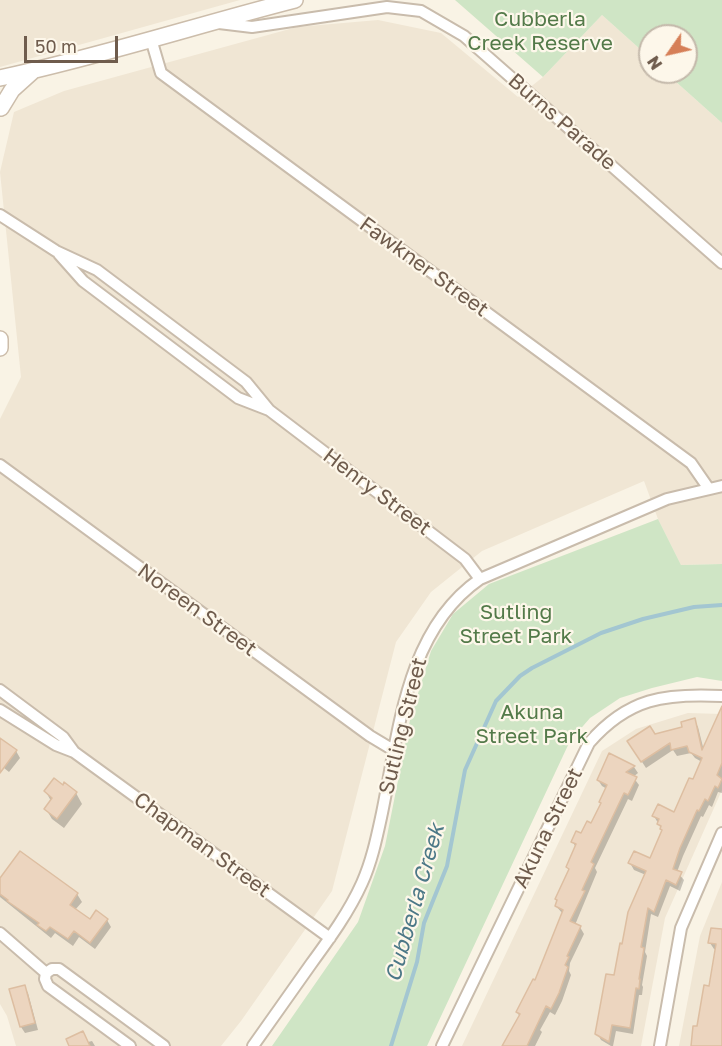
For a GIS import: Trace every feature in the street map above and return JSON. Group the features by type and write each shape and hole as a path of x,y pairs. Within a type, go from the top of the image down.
{"main road":[{"path":"0,78 295,0"},
{"path":"0,109 12,90 34,70"},
{"path":"0,98 0,109"},
{"path":"0,339 0,348"}],"street":[{"name":"Burns Parade","path":"210,21 252,27 387,6 420,11 464,36 722,263"},
{"name":"Fawkner Street","path":"151,39 161,73 691,464 709,489"},
{"name":"Henry Street","path":"0,215 56,250 97,270 246,382 269,410 465,559 480,579"},
{"name":"Henry Street","path":"56,250 83,281 238,398 269,410"},
{"name":"Noreen Street","path":"0,465 370,736 395,750"},
{"name":"Sutling Street","path":"253,1046 330,938 363,882 375,845 412,680 422,648 440,618 464,590 480,579 667,499 722,486"},
{"name":"Chapman Street","path":"0,690 63,737 74,752"},
{"name":"Akuna Street","path":"442,1046 589,743 601,729 646,701 685,694 722,696"},
{"name":"Chapman Street","path":"0,710 56,745 74,752 330,938"},
{"path":"660,1046 681,928 722,834"},
{"path":"0,933 46,973"},
{"path":"130,1046 48,986 45,980 46,973 52,969 59,969 164,1046"}],"shaded area":[{"path":"0,0 240,0 0,67"},
{"path":"602,15 638,47 638,84 678,84 722,123 722,564 681,565 658,519 644,481 482,551 431,592 396,642 332,891 221,1046 16,1046 7,1016 0,1004 0,419 21,377 0,172 14,112 64,91 297,27 378,20 441,33 518,97 543,77"},
{"path":"688,713 722,714 722,790 665,918 641,1046 462,1046 602,751 636,729"},
{"path":"722,882 722,1046 679,1046 700,936"}],"green space":[{"name":"Cubberla Creek Reserve","path":"455,0 722,0 722,123 678,84 698,84 698,24 638,24 638,47 602,15 543,77"},
{"path":"658,519 681,565 722,564 722,681 697,677 620,698 590,718 570,741 427,1046 272,1046 358,922 385,846 410,720 431,651 453,614 489,584"}],"building":[{"path":"722,706 722,763 717,775 722,779 718,788 715,786 708,801 705,799 699,811 697,810 680,848 673,869 682,872 676,885 666,880 654,912 648,908 641,947 644,948 639,989 636,988 630,1028 612,1025 609,1042 595,1034 606,974 614,975 628,912 646,871 628,863 634,851 650,858 662,830 657,824 659,819 652,816 658,804 674,812 689,778 693,779 702,758 689,752 687,746 671,750 670,743 641,762 627,741 650,726 655,734 682,727 681,722 695,718 702,750"},
{"path":"0,738 17,750 0,773"},
{"path":"609,753 635,766 626,772 637,777 628,795 624,793 591,862 594,864 582,890 585,891 570,921 581,926 567,956 569,957 565,965 568,967 559,993 551,1009 546,1006 527,1046 502,1046 520,1014 516,1012 533,979 535,980 563,910 555,906 557,900 555,899 569,869 566,867 576,844 571,842 576,831 581,833 587,821 591,823 601,803 599,802 607,785 597,780"},
{"path":"54,778 77,792 57,819 44,809 52,798 44,791"},
{"path":"20,851 78,893 70,905 90,919 96,910 108,919 90,943 74,931 68,939 50,927 46,931 37,925 39,923 0,894 0,878"},
{"path":"711,928 722,929 722,1046 691,1046 693,1026 697,1026 704,985 709,986 716,944 708,943"},
{"path":"25,985 35,1023 20,1027 9,989"},
{"path":"83,1031 90,1046 69,1046 66,1039"}],"waterway":[{"name":"Cubberla Creek","path":"391,1046 417,962 424,923 447,866 465,770 496,701 520,676 532,668 601,633 643,619 694,607 722,605"}],"park label":[{"name":"Sutling Street Park","path":"516,624"},
{"name":"Akuna Street Park","path":"532,724"}]}
